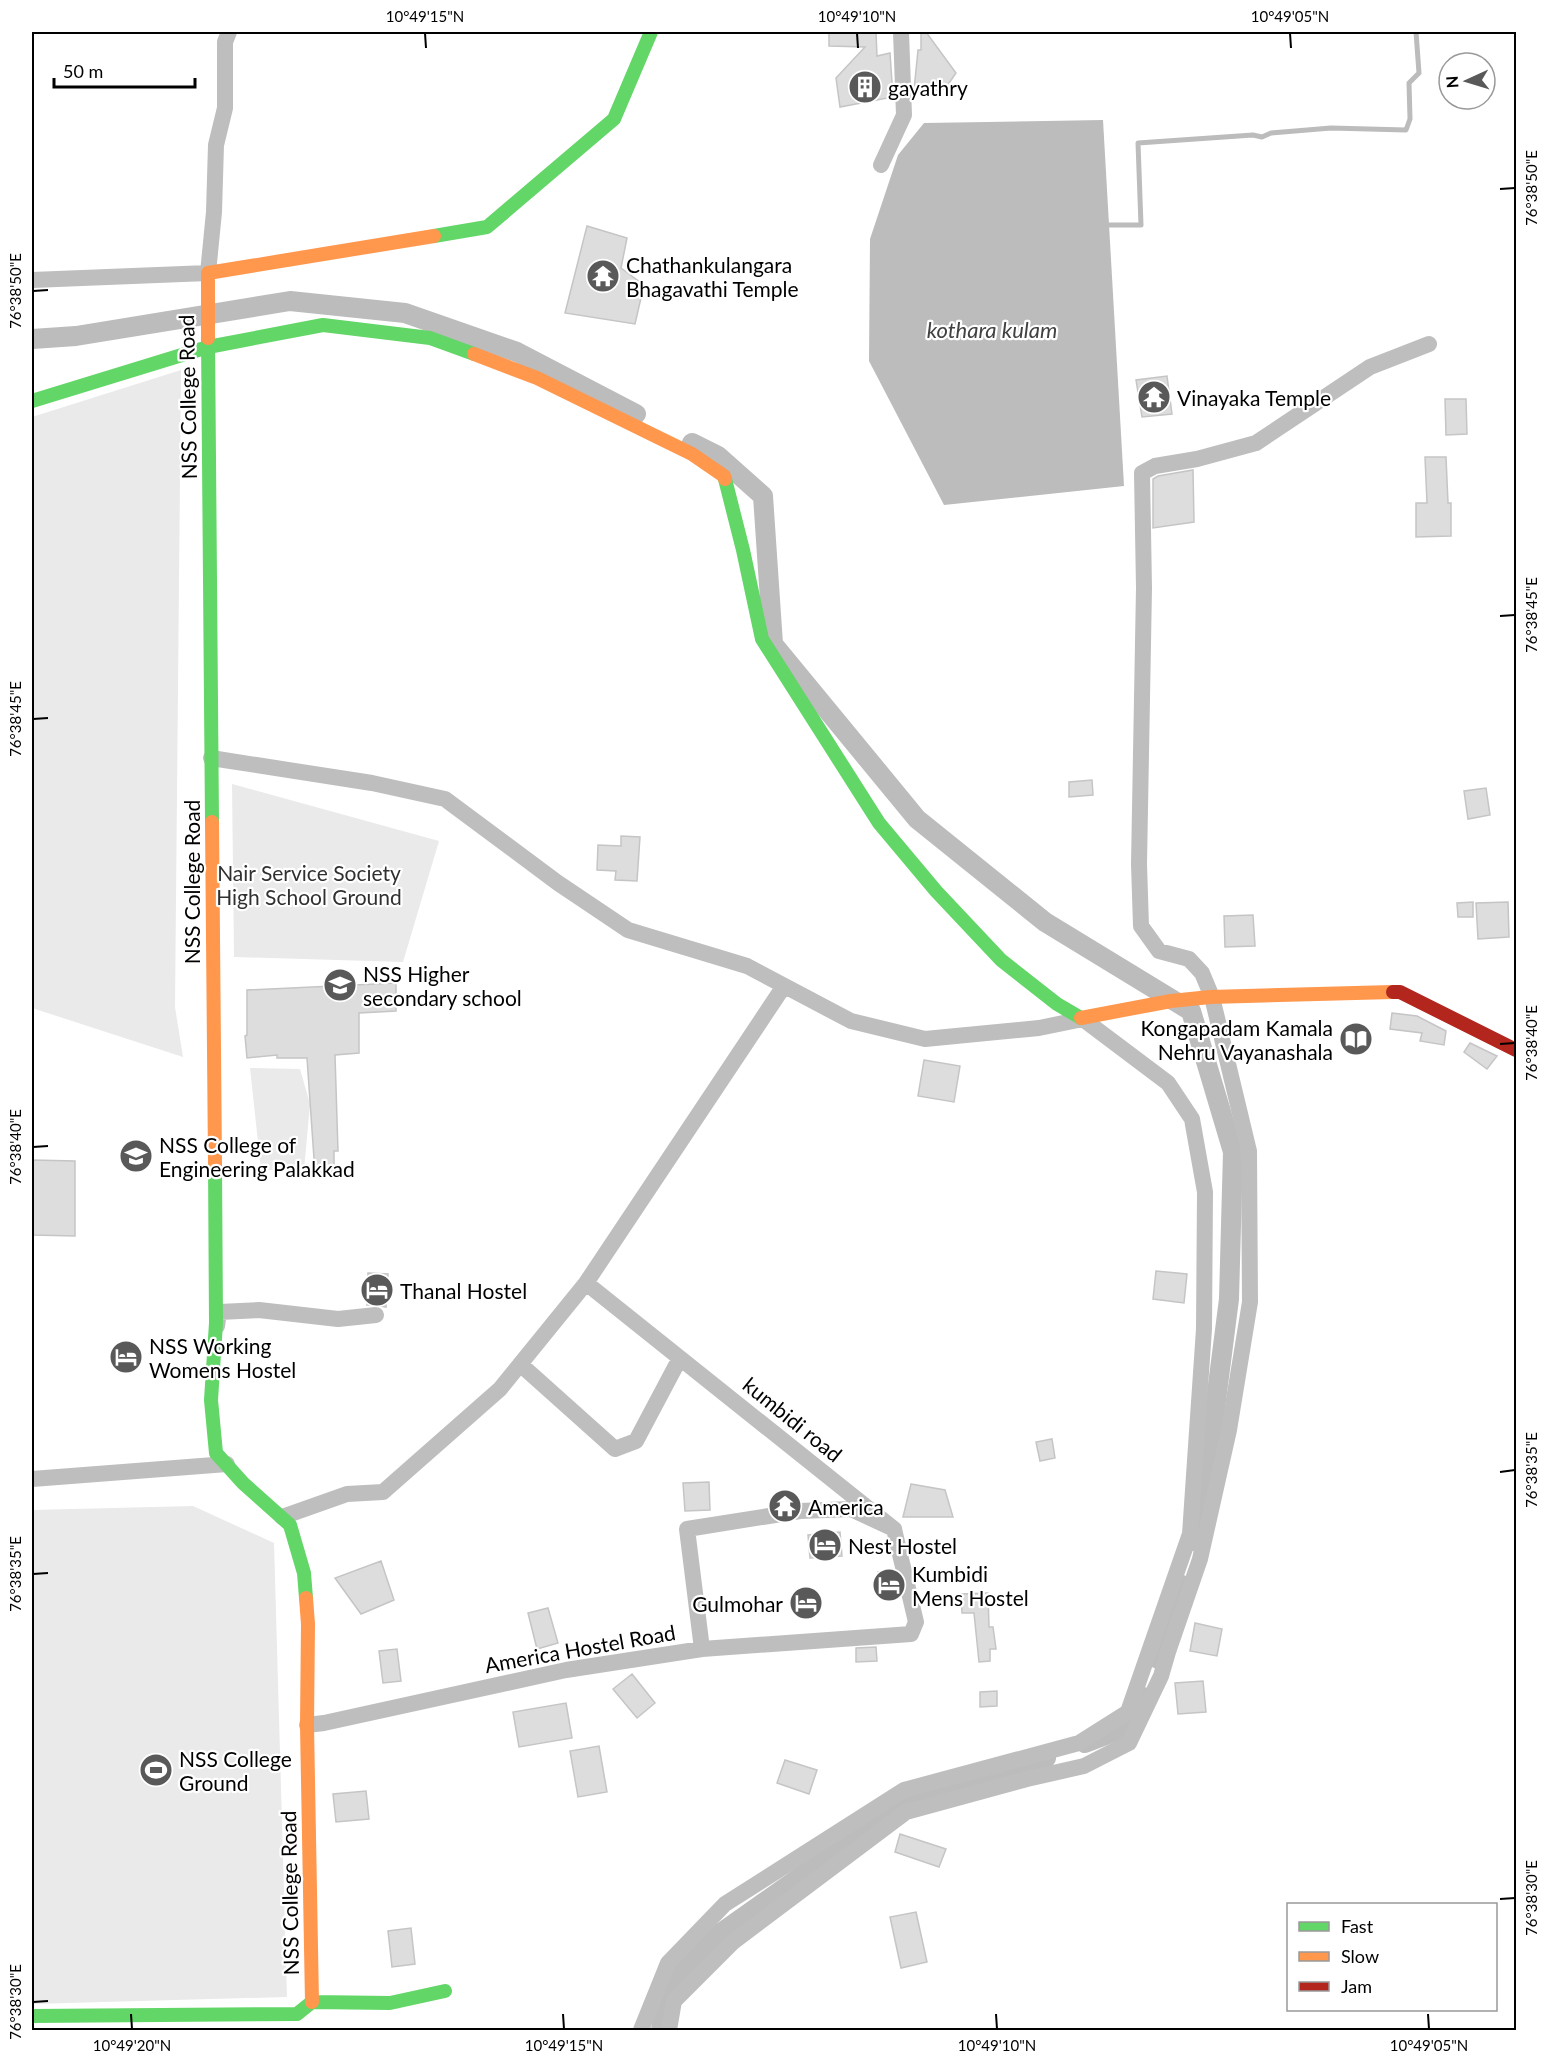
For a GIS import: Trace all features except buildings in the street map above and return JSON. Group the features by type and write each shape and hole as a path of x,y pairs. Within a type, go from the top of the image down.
{"main road":[{"path":"207,280 487,227 614,119 651,32"},
{"name":"NSS College Road","path":"207,280 216,1311 211,1400 216,1452 243,1483 290,1525 304,1573 308,1624 307,1725 312,2002"},
{"path":"32,401 208,340 323,325 430,338 537,378 692,454 724,476 762,639 879,822 936,891 1001,960 1057,1004 1083,1019 1171,1001 1211,997 1400,992 1516,1050"},
{"path":"32,2016 297,2014 312,2002 390,2003 445,1991"}],"street":[{"path":"32,280 207,280 214,212 216,145 225,108 225,42 229,32"},
{"path":"880,165 904,115 901,32"},
{"path":"669,2031 674,2001 733,1942 906,1812 1084,1766 1129,1743 1161,1676 1200,1559 1229,1430 1250,1302 1249,1151 1211,997 1202,973 1189,959 1159,951 1141,926 1139,864 1144,588 1142,473 1155,466 1197,459 1256,443 1370,367 1429,344"},
{"path":"211,758 372,783 445,799 558,884 628,930 747,966 851,1022 925,1039 1039,1028 1083,1019 1168,1083 1192,1119 1204,1192 1204,1329 1190,1534 1128,1712 1079,1743 904,1790 725,1904 668,1963 641,2031"},
{"path":"282,1518 347,1494 383,1492 500,1389 586,1282 784,986"},
{"name":"kumbidi road","path":"586,1282 894,1529"},
{"path":"214,1339 219,1312 259,1310 338,1319 376,1315"},
{"path":"520,1364 615,1449 636,1441 680,1358"},
{"path":"32,1479 226,1464"},
{"name":"America Hostel Road","path":"307,1725 566,1670 702,1649 687,1529 800,1511 851,1509 894,1529"},
{"path":"702,1649 911,1634 916,1622 894,1529"}],"green space":[{"path":"181,370 175,1007 183,1057 32,1008 32,417"},
{"name":"Nair Service Society High School Ground","path":"232,784 439,841 403,962 234,957"},
{"path":"250,1068 300,1069 310,1104 304,1170 261,1170"},
{"name":"NSS College Ground","path":"193,1506 274,1543 287,1997 32,2004 32,1510"}],"water":[{"name":"kothara kulam","path":"1103,120 1124,486 944,505 869,361 870,239 898,155 924,123"}],"waterway":[{"path":"1109,225 1141,225 1138,143 1253,135 1262,137 1271,133 1331,128 1406,130 1410,119 1409,83 1419,73 1416,32"},
{"path":"32,339 76,336 290,301 405,313 517,352 636,414"},
{"path":"692,443 718,456 763,496 773,644 917,819 1045,922 1191,1011 1233,1152 1229,1299 1203,1502 1192,1541"},
{"path":"1158,1659 1180,1584"},
{"path":"1085,1743 1127,1727 1143,1697"},
{"path":"661,2030 667,1985 721,1933 854,1839 901,1802 995,1777 1046,1758"}],"traffic: fast":[{"path":"434,236 487,227 614,119 651,32"},
{"path":"32,401 208,347 323,325 430,338 474,354"},
{"path":"208,338 212,822"},
{"path":"725,479 762,639 879,823 936,891 1001,960 1057,1004 1081,1018"},
{"path":"215,1163 216,1323 211,1400 216,1453 243,1483 290,1525 304,1573 306,1598"},
{"path":"312,2002 390,2003 445,1991"},
{"path":"32,2016 297,2014 312,2002"}],"traffic: slow":[{"path":"208,338 208,273 434,236"},
{"path":"474,354 537,378 692,454 725,479"},
{"path":"212,822 215,1163"},
{"path":"1081,1018 1171,1001 1210,997 1393,992"},
{"path":"306,1598 312,2002"}],"traffic: jam":[{"path":"1393,992 1400,992 1516,1050"}],"place":[{"name":"gayathry","path":"865,87"},
{"name":"Chathankulangara Bhagavathi Temple","path":"603,276"},
{"name":"Vinayaka Temple","path":"1154,397"},
{"name":"NSS Higher secondary school","path":"340,985"},
{"name":"Kongapadam Kamala Nehru Vayanashala","path":"1356,1039"},
{"name":"NSS College of Engineering Palakkad","path":"136,1156"},
{"name":"Thanal Hostel","path":"377,1290"},
{"name":"NSS Working Womens Hostel","path":"126,1357"},
{"name":"America","path":"785,1506"},
{"name":"Nest Hostel","path":"825,1545"},
{"name":"Kumbidi Mens Hostel","path":"889,1585"},
{"name":"Gulmohar","path":"806,1603"},
{"name":"NSS College Ground","path":"156,1770"}]}
